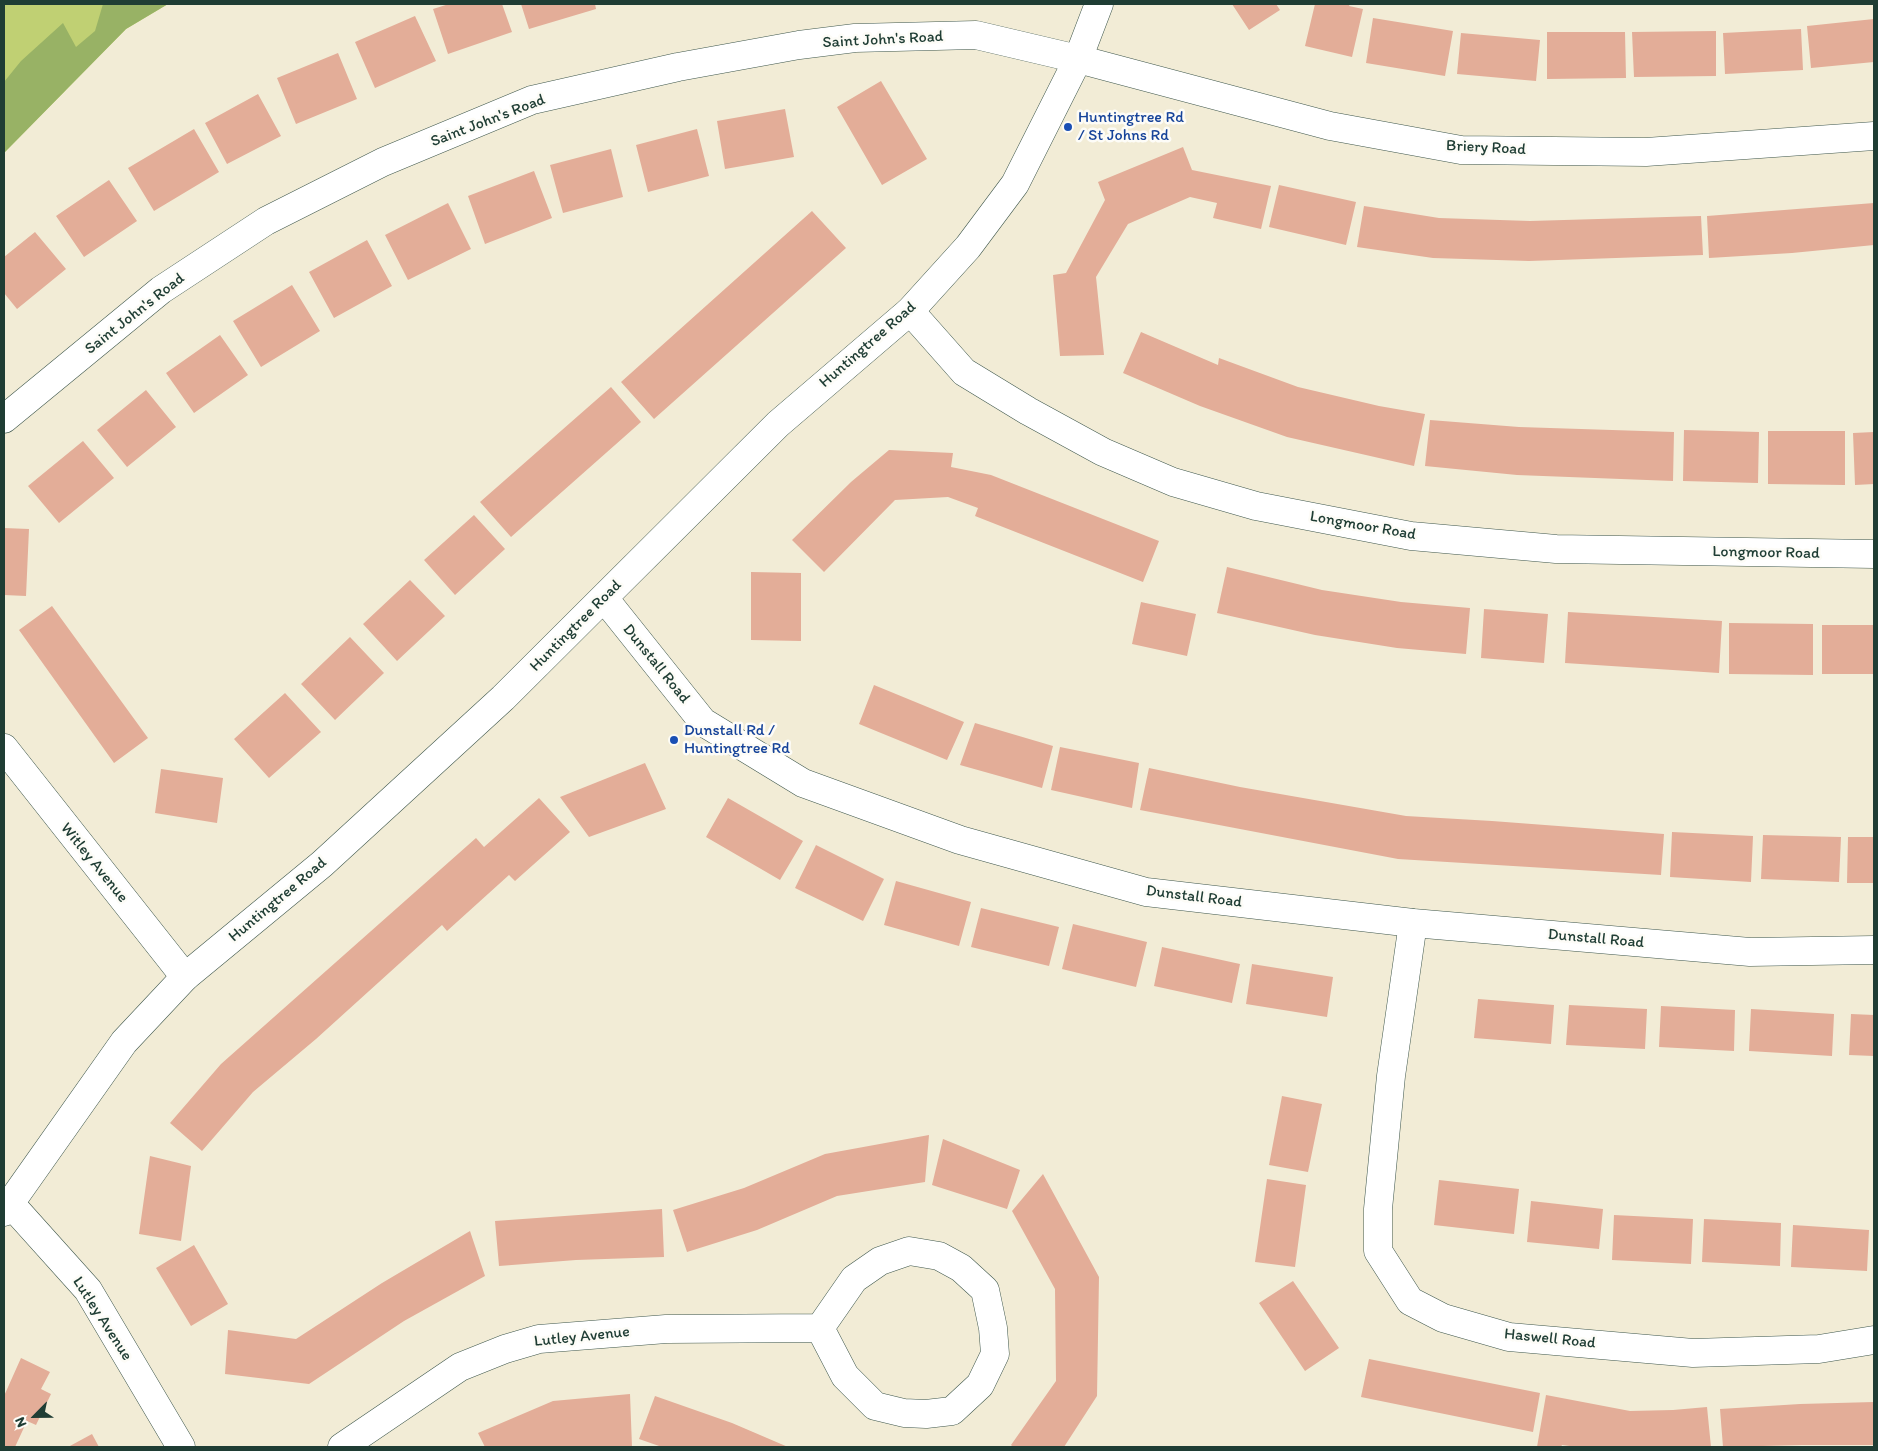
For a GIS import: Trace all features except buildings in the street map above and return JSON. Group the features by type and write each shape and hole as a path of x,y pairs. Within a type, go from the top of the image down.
{"street":[{"name":"Huntingtree Road","path":"6,1207 124,1042 185,977 322,864 503,698 778,424 910,311 968,247 1015,184 1078,59 1098,4"},
{"name":"Saint John's Road","path":"4,419 161,290 266,221 383,162 532,100 678,67 800,45 855,38 976,35 1078,59"},
{"name":"Briery Road","path":"1078,59 1330,126 1461,150 1646,152 1874,136"},
{"name":"Longmoor Road","path":"910,311 964,372 1028,411 1103,452 1173,482 1256,506 1411,536 1556,549 1874,554"},
{"name":"Dunstall Road","path":"604,598 703,722 803,783 960,840 1146,892 1413,923 1750,952 1874,950"},
{"name":"Witley Avenue","path":"4,748 185,977"},
{"name":"Haswell Road","path":"1413,923 1391,1076 1378,1209 1378,1251 1410,1301 1443,1318 1509,1337 1693,1353 1819,1350 1874,1340"},
{"name":"Lutley Avenue","path":"6,1207 88,1290 181,1447"},
{"path":"909,1251 939,1256 961,1268 985,1290 995,1354 980,1386 952,1411 926,1414 904,1412 875,1406 844,1376 820,1328 854,1279 880,1261 909,1251"},
{"name":"Lutley Avenue","path":"342,1447 460,1367 505,1349 539,1339 666,1329 820,1328"}],"green space":[{"path":"4,4 168,4 126,29 4,153"},
{"path":"103,4 168,4 126,29 4,153 4,82 21,61 63,23 76,47 95,31"}],"place":[{"name":"Huntingtree Rd / St Johns Rd","path":"1068,127"},
{"name":"Dunstall Rd / Huntingtree Rd","path":"674,740"}]}
